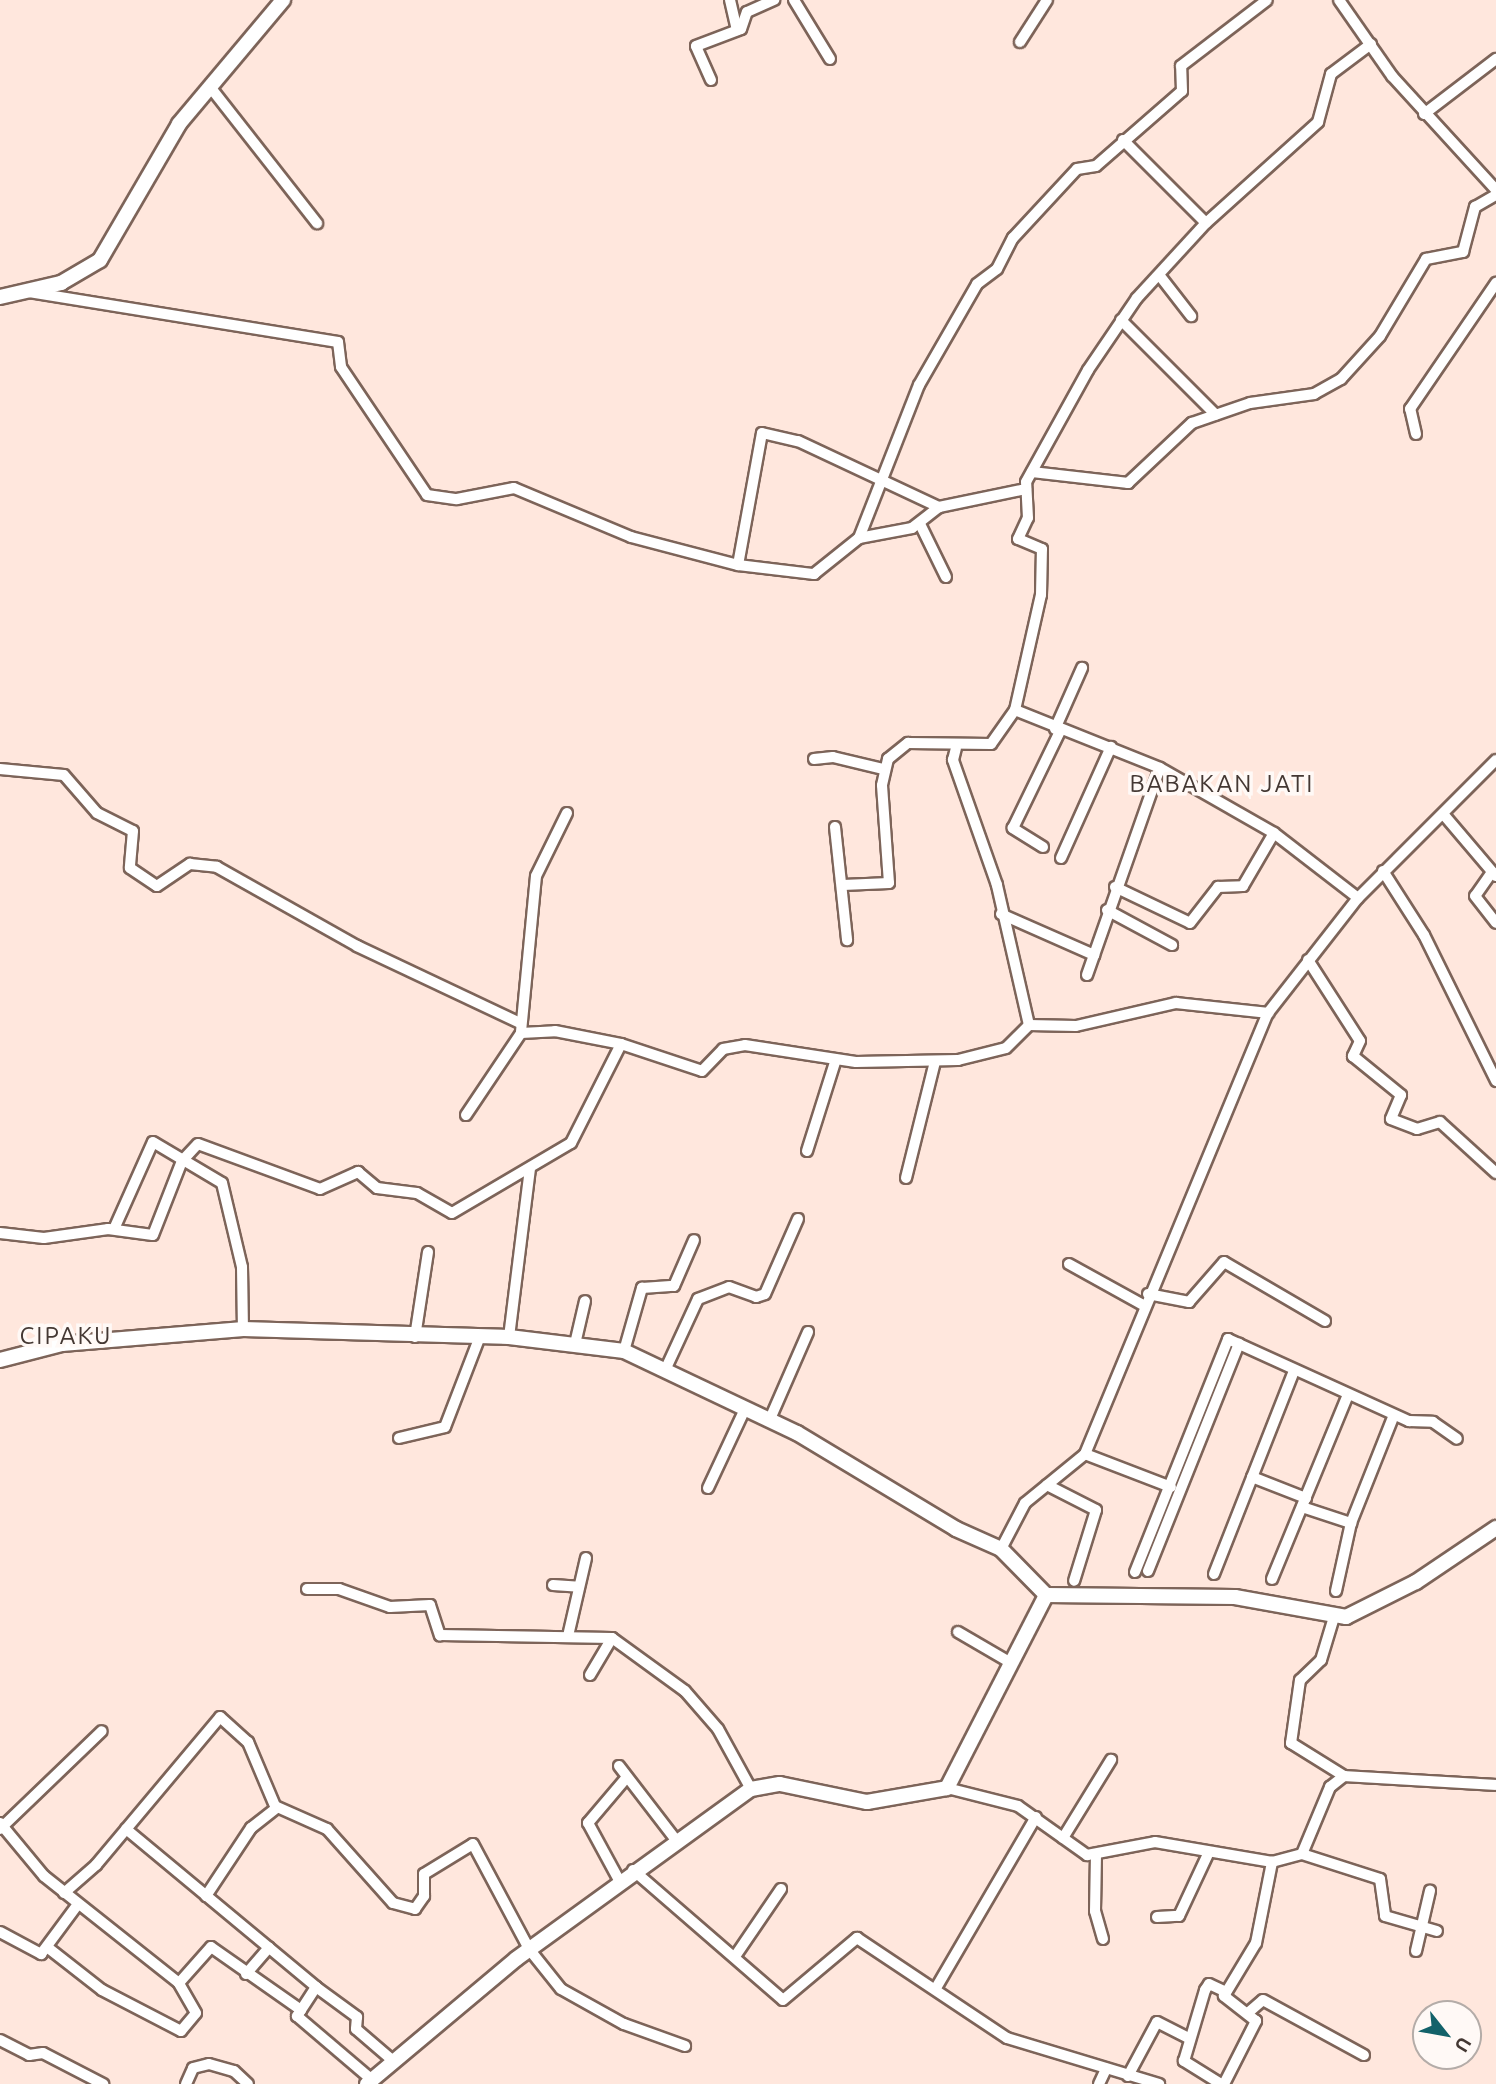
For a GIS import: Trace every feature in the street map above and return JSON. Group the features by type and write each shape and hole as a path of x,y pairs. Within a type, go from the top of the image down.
{"street":[{"path":"0,297 29,292 100,260 176,129 283,0"},
{"path":"730,0 737,30"},
{"path":"710,80 694,48 737,30 747,12 774,0"},
{"path":"794,0 830,59"},
{"path":"1020,42 1047,0"},
{"path":"859,538 878,480 934,355 977,284 997,270 1013,238 1077,169 1096,166 1182,91 1181,66 1267,0"},
{"path":"1032,472 1128,483 1186,427 1216,415 1314,394 1340,379 1380,336 1426,259 1463,252 1475,207 1496,192 1424,114 1339,0"},
{"path":"843,885 888,884 883,769 908,743 956,748 991,744 1015,710 1041,595 1042,550 1018,539 1028,518 1026,489 1032,472 1121,320 1206,223 1318,122 1331,74 1371,44"},
{"path":"1424,114 1496,59"},
{"path":"211,88 317,223"},
{"path":"1123,140 1206,223"},
{"path":"1160,276 1191,316"},
{"path":"1416,434 1412,405 1496,283"},
{"path":"29,292 336,341 341,367 427,495 457,499 514,488 631,537 737,565 808,575 859,538 920,524 940,507 1026,489"},
{"path":"1121,320 1216,415"},
{"path":"737,565 762,433 798,441 940,507"},
{"path":"920,524 946,577"},
{"path":"1043,847 1013,828 1082,668"},
{"path":"1015,710 1057,730 1111,747 1160,768 1274,833 1358,898"},
{"path":"1061,858 1111,747"},
{"path":"956,748 953,760 1002,914 1030,1025"},
{"path":"814,759 833,757 883,769"},
{"path":"1001,1549 1025,1503 1085,1454 1143,1305 1194,1198 1268,1013 1358,898 1444,815 1496,760"},
{"path":"1087,975 1115,887 1160,768"},
{"path":"0,769 64,775 97,813 133,831 130,868 158,886 190,864 218,867 357,946 521,1028 555,1031 621,1044 702,1071 723,1049 745,1045 836,1059 935,1062 1006,1048 1030,1025 1076,1026 1176,1003 1268,1013"},
{"path":"466,1115 521,1028 536,876 567,813"},
{"path":"1444,815 1494,874 1475,896 1496,923"},
{"path":"835,827 848,940"},
{"path":"1115,887 1190,923 1218,887 1243,886 1274,833"},
{"path":"1383,871 1424,935 1496,1081"},
{"path":"1107,910 1172,945"},
{"path":"1002,914 1094,956"},
{"path":"1308,960 1360,1041 1353,1056 1401,1095 1391,1119 1423,1129 1440,1122 1496,1173"},
{"path":"0,1233 44,1238 114,1229 155,1234 182,1161 195,1145 221,1149 320,1189 358,1172 377,1188 417,1192 452,1213 530,1169 578,1133 621,1044"},
{"path":"807,1151 836,1059"},
{"path":"906,1178 935,1062"},
{"path":"114,1229 151,1145 227,1189 242,1267 243,1329"},
{"path":"509,1337 530,1169"},
{"path":"667,1366 698,1299 729,1287 756,1297 765,1294 797,1219"},
{"path":"624,1351 644,1285 674,1286 694,1240"},
{"path":"415,1337 428,1252"},
{"path":"1148,1294 1193,1300 1224,1262 1325,1321"},
{"path":"1069,1264 1143,1305"},
{"path":"575,1343 585,1301"},
{"path":"1,1361 62,1344 243,1329 480,1339 509,1337 624,1351 667,1366 770,1419 956,1530 1001,1549 1046,1595 1235,1597 1334,1617 1374,1606 1496,1528"},
{"path":"770,1419 808,1332"},
{"path":"399,1438 437,1433 461,1395 480,1339"},
{"path":"1135,1572 1223,1343 1239,1343 1294,1371 1415,1424 1433,1422 1457,1439"},
{"path":"1148,1571 1239,1343"},
{"path":"1214,1574 1294,1371"},
{"path":"1272,1580 1348,1395"},
{"path":"708,1488 746,1407"},
{"path":"1336,1591 1350,1523 1394,1415"},
{"path":"1085,1454 1180,1490"},
{"path":"1252,1477 1350,1523"},
{"path":"1047,1485 1096,1510 1074,1581"},
{"path":"568,1636 586,1558"},
{"path":"552,1586 579,1587"},
{"path":"307,1589 339,1589 390,1607 430,1605 440,1635 612,1638 685,1691 718,1729 751,1789"},
{"path":"947,1788 1046,1595"},
{"path":"1334,1617 1324,1654 1299,1685 1291,1743 1344,1776 1496,1785"},
{"path":"958,1632 1011,1663"},
{"path":"590,1675 612,1638"},
{"path":"64,1893 126,1829 217,1717 248,1742 277,1808 323,1826 406,1910 420,1904 424,1874 473,1844 529,1949 570,1996 685,2046"},
{"path":"47,1947 102,1990 181,2031 197,2013 179,1983 64,1893 1,1826 102,1731"},
{"path":"1063,1838 1104,1782 1111,1760"},
{"path":"619,1766 676,1840"},
{"path":"1302,1854 1330,1787 1344,1776"},
{"path":"619,1880 588,1823 627,1777"},
{"path":"316,1987 301,2010 299,2019 369,2082 391,2060 619,1880 751,1789 780,1784 867,1802 947,1788 1036,1817 1063,1838 1096,1854 1140,1842 1272,1862 1302,1854 1380,1879 1385,1916 1437,1931"},
{"path":"206,1896 251,1828 277,1808"},
{"path":"936,1988 1036,1817"},
{"path":"126,1829 316,1987 357,2017 356,2029 391,2060"},
{"path":"1157,1917 1179,1916 1209,1852"},
{"path":"1096,1854 1095,1911 1103,1939"},
{"path":"1227,1992 1209,1984 1184,2061 1223,2084 1255,2026 1249,2012 1227,2002 1227,1992 1256,1943 1272,1862"},
{"path":"633,1870 736,1955 786,2001 855,1938 936,1988 1007,2038 1159,2084"},
{"path":"736,1955 781,1889"},
{"path":"1416,1951 1430,1891"},
{"path":"0,1932 38,1954 47,1947 78,1904"},
{"path":"179,1983 207,1946 301,2010"},
{"path":"246,1974 269,1948"},
{"path":"1249,2012 1263,2000 1364,2055"},
{"path":"1128,2076 1157,2022 1190,2039"},
{"path":"0,2040 29,2055 43,2053 103,2084"},
{"path":"186,2084 193,2068 209,2064 234,2071 248,2084"},
{"path":"1099,2084 1106,2070"}],"district":[{"name":"BABAKAN JATI","path":"1222,784"},
{"name":"CIPAKU","path":"66,1336"}]}
